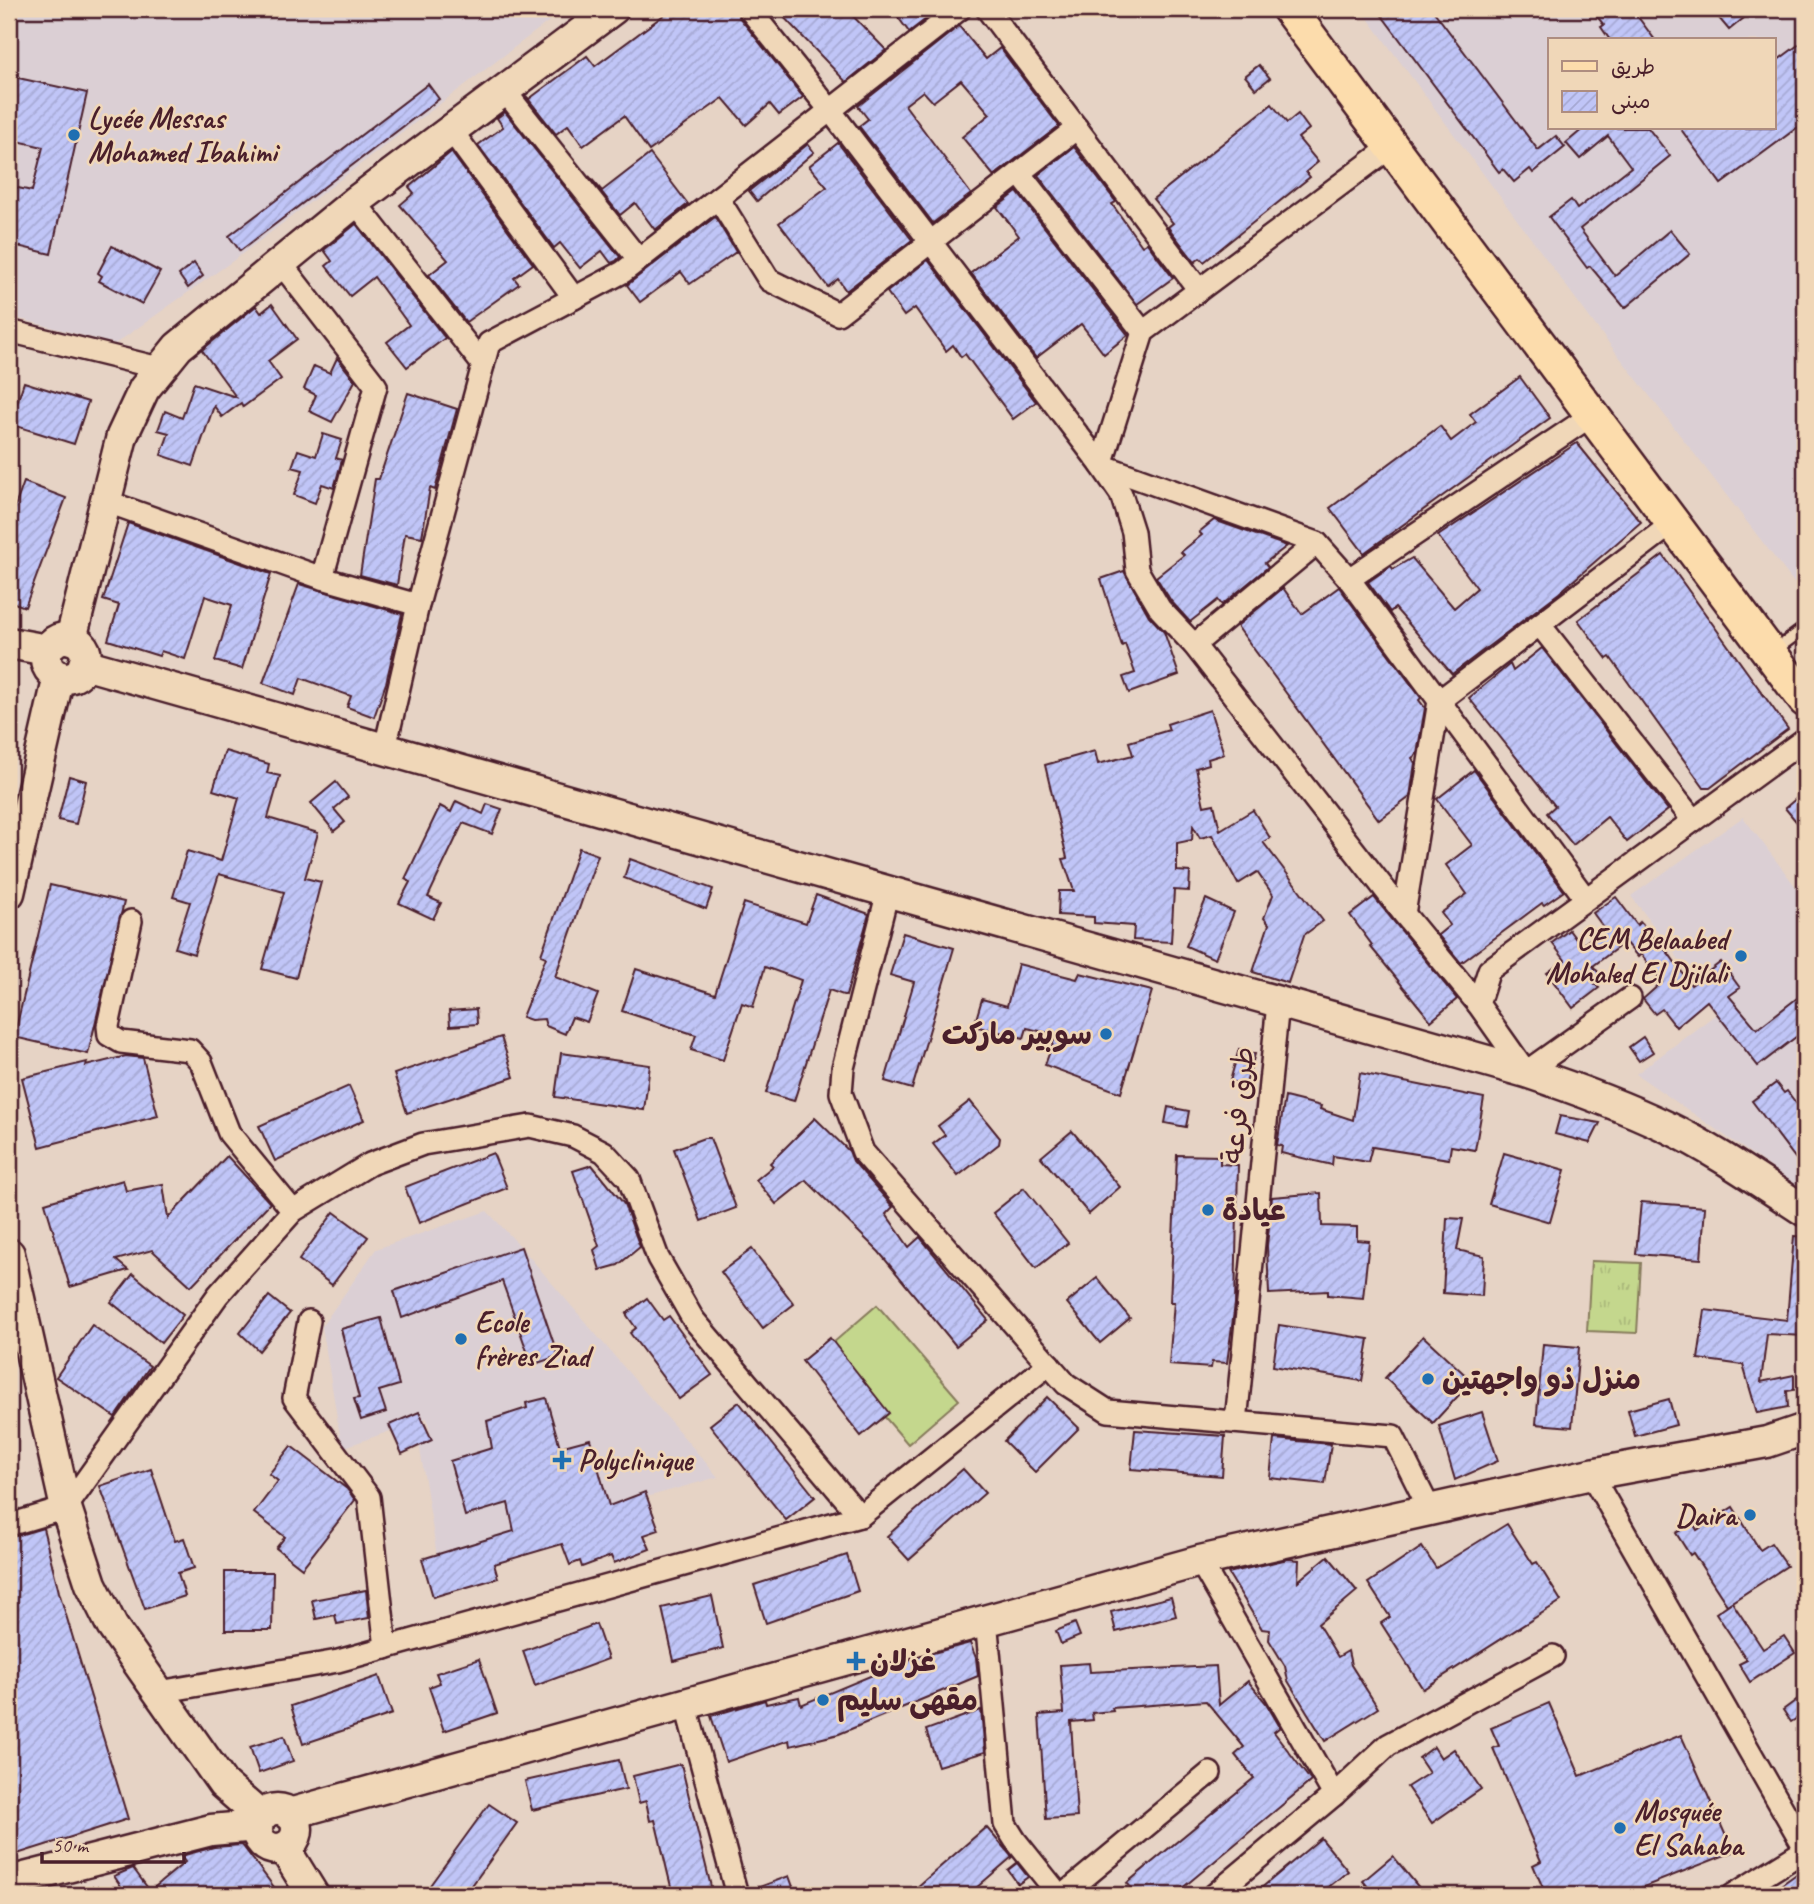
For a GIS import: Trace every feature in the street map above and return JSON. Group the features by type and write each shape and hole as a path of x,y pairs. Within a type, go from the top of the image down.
{"main road":[{"path":"1289,9 1805,700"}],"street":[{"path":"9,893 105,501 131,412 159,368 178,347 355,202 613,9"},
{"path":"749,9 830,110 1121,494 1133,532 1137,570 1160,609 1194,645 1404,915 1478,1004 1526,1072"},
{"path":"385,748 418,605 489,343 623,272 960,9"},
{"path":"987,9 1199,290"},
{"path":"504,90 639,260"},
{"path":"718,198 769,280 838,314 1077,128"},
{"path":"451,130 574,298"},
{"path":"1101,465 1143,332 1392,146"},
{"path":"1019,173 1143,332"},
{"path":"355,202 483,365"},
{"path":"280,262 376,386 322,578"},
{"path":"9,331 159,368"},
{"path":"1349,579 1592,415"},
{"path":"1101,465 1318,542 1349,579 1586,899"},
{"path":"105,501 322,578 418,605"},
{"path":"1404,915 1439,702 1673,523"},
{"path":"1194,645 1318,542"},
{"path":"1540,625 1693,820"},
{"path":"9,643 1526,1072 1622,1106 1669,1128 1714,1152 1805,1211"},
{"path":"1478,1004 1489,970 1805,739"},
{"path":"888,891 843,1068 841,1093 850,1121 863,1152 1066,1384 1108,1411 1393,1436 1430,1510"},
{"path":"131,921 108,1026 109,1035 121,1042 190,1050 201,1062 229,1133 293,1210"},
{"path":"1526,1072 1630,999"},
{"name":"طرق فرعة","path":"1236,1422 1278,1003"},
{"path":"9,1525 66,1508 218,1295 293,1210 370,1164 423,1144 530,1126 573,1136 604,1152 629,1179 658,1258 693,1319 860,1516"},
{"path":"9,1254 66,1508 104,1613 223,1784 269,1819 297,1829 293,1841 284,1848 313,1895"},
{"path":"309,1321 294,1398 369,1497 386,1648"},
{"path":"159,1692 338,1661 860,1516 1049,1364"},
{"path":"9,1882 211,1830 269,1819 686,1706 986,1619 1200,1561 1591,1474 1767,1442 1805,1429"},
{"path":"1591,1474 1805,1849 1733,1895"},
{"path":"1200,1561 1334,1795"},
{"path":"986,1619 1005,1824 1061,1895 1210,1773"},
{"path":"1214,1895 1334,1795 1388,1745 1553,1656"},
{"path":"686,1706 737,1895"}],"lane":[{"path":"1770,654 1805,628"}],"shaded area":[{"path":"9,9 565,9 234,260 115,344 9,316"},
{"path":"1361,9 1805,9 1805,597 1601,333"},
{"name":"CEM Belaabed Mohaled El Djilali","path":"1743,817 1805,899 1805,1191 1636,1074 1719,1012 1631,896"},
{"path":"487,1211 718,1477 437,1556 419,1443 431,1436 427,1418 342,1448 322,1326 376,1249"}],"green space":[{"path":"1591,1261 1641,1263 1637,1333 1587,1331"},
{"path":"877,1305 959,1400 908,1444 826,1349"}],"building":[{"path":"672,9 736,9 739,17 803,97 779,115 770,104 746,125 723,98 649,151 624,116 583,146 568,125 556,134 526,96 529,99 587,56 595,66"},
{"path":"776,9 846,9 886,50 846,82"},
{"path":"892,9 939,9 909,32"},
{"path":"1377,9 1432,9 1538,150 1556,136 1565,147 1533,173 1530,169 1514,182 1503,169 1499,172"},
{"path":"1591,9 1632,9 1654,38 1609,38 1601,27 1604,25"},
{"path":"1728,9 1755,9 1729,30 1718,17"},
{"path":"959,26 986,59 1000,48 1059,126 994,176 962,137 990,114 961,80 933,102 923,91 905,105 971,194 933,223 859,126 868,119 858,106"},
{"path":"1805,40 1805,122 1721,184 1681,130 1776,130 1776,62"},
{"path":"1259,65 1270,78 1256,89 1245,76"},
{"path":"9,76 87,93 51,254 9,244 9,186 32,191 43,147 9,139"},
{"path":"428,84 439,99 240,251 229,236"},
{"path":"1272,104 1287,123 1298,114 1309,129 1298,138 1318,162 1306,172 1310,177 1204,262 1200,258 1195,262 1168,227 1173,223 1153,199"},
{"path":"505,112 620,257 616,261 611,263 602,251 580,268 560,243 554,248 478,145 503,127 497,118"},
{"path":"1582,130 1650,130 1670,156 1580,229 1615,276 1670,230 1690,254 1625,308 1590,266 1587,268 1549,217 1571,200 1577,209 1631,167 1608,136 1580,159 1566,143"},
{"path":"838,143 912,240 846,291 838,279 828,287 779,223 827,187 809,166"},
{"path":"808,144 814,152 757,201 749,191"},
{"path":"1074,147 1116,202 1112,204 1142,246 1147,243 1173,278 1137,304 1038,175"},
{"path":"451,152 533,264 514,278 519,284 466,322 429,275 448,260 400,205 414,193 409,187"},
{"path":"650,154 688,204 655,230 635,203 620,215 589,176 602,191"},
{"path":"1017,192 1128,335 1104,354 1081,324 1036,358 971,273 1019,236 997,207"},
{"path":"715,217 736,252 690,284 681,272 640,302 627,285"},
{"path":"356,224 445,338 407,367 387,342 409,325 374,277 350,296 326,266 332,261 324,250"},
{"path":"112,246 160,272 142,304 99,281 102,276 98,273"},
{"path":"928,260 1036,402 1013,419 965,354 961,357 953,345 946,351 915,308 904,316 887,292"},
{"path":"194,263 203,276 188,288 179,275"},
{"path":"272,304 297,339 268,361 281,379 243,407 241,403 222,417 214,406 193,466 161,455 169,433 158,430 165,411 182,418 194,383 236,397 202,350 256,306 261,313"},
{"path":"337,358 355,381 332,422 309,411 316,395 304,389 314,366 330,373"},
{"path":"1520,377 1550,418 1364,553 1330,508 1440,426 1451,441 1476,422 1470,414"},
{"path":"24,382 88,402 74,444 10,424"},
{"path":"408,393 457,409 435,490 430,488 422,537 405,534 397,585 360,575 375,479 379,479"},
{"path":"323,434 342,440 336,458 342,460 334,488 322,484 315,503 294,495 303,470 292,467 298,450 316,456"},
{"path":"1577,443 1641,522 1559,593 1452,674 1395,608 1390,612 1368,582 1391,566 1393,569 1412,558 1454,608 1477,588 1438,536"},
{"path":"24,482 66,498 25,607 9,601 9,523"},
{"path":"1214,520 1287,546 1265,563 1268,567 1222,605 1218,600 1190,622 1171,601 1156,577 1184,555 1181,552 1202,535 1199,532"},
{"path":"128,523 271,574 242,669 215,661 232,605 205,596 185,659 161,651 159,656 108,640 119,605 103,600"},
{"path":"1663,555 1788,729 1710,788 1704,788 1610,657 1607,659 1578,620"},
{"path":"1124,571 1149,616 1164,632 1179,675 1129,693 1123,677 1135,673 1125,644 1122,646 1101,579"},
{"path":"299,584 402,614 386,683 374,717 347,707 351,696 301,678 295,695 263,683"},
{"path":"1339,587 1421,698 1419,700 1425,708 1417,754 1412,758 1415,763 1410,797 1379,820 1237,626 1283,588 1302,614"},
{"path":"1542,648 1668,810 1627,842 1607,817 1573,845 1547,813 1555,806 1469,698 1510,664 1513,671"},
{"path":"1210,710 1224,754 1208,759 1209,764 1196,768 1204,806 1214,804 1220,830 1253,810 1270,838 1263,842 1323,921 1304,935 1288,983 1253,972 1269,924 1264,918 1273,895 1257,872 1238,884 1212,835 1200,838 1193,826 1192,840 1177,843 1177,871 1190,872 1189,891 1174,890 1171,942 1133,940 1134,926 1094,923 1094,917 1058,915 1059,891 1074,891 1063,859 1067,858 1045,765 1095,751 1098,764 1133,755 1129,742 1169,730 1167,724"},
{"path":"225,751 269,764 267,773 280,776 268,818 318,833 305,878 321,882 296,978 262,969 284,892 219,874 194,954 175,948 190,902 173,897 187,851 221,861 239,798 213,790"},
{"path":"1474,770 1564,891 1544,905 1542,903 1461,963 1438,935 1450,925 1441,913 1467,894 1446,865 1472,845 1437,799"},
{"path":"69,776 86,781 76,824 58,820"},
{"path":"336,782 348,797 334,809 345,822 334,831 311,803"},
{"path":"1805,791 1805,832 1785,808"},
{"path":"456,801 483,814 487,804 502,809 492,834 463,823 428,897 441,903 433,919 399,903 410,882 405,879 440,806 451,812"},
{"path":"579,848 598,855 555,977 598,994 587,1022 572,1017 565,1034 546,1026 544,1019 531,1020 522,1017 546,957 541,955"},
{"path":"630,859 713,889 706,909 624,878"},
{"path":"50,885 124,902 88,1054 14,1037"},
{"path":"816,895 869,914 846,996 829,990 794,1101 766,1093 801,980 765,967 753,1007 742,1003 723,1060 691,1050 696,1035 622,1011 636,969 715,994 744,903 806,923"},
{"path":"1374,897 1457,999 1431,1021 1370,946 1372,945 1350,915"},
{"path":"1616,897 1637,925 1640,922 1669,954 1691,985 1721,962 1740,988 1729,996 1757,1029 1805,992 1805,1030 1758,1066 1707,1001 1676,1027 1662,1009 1655,1014 1643,999 1662,982 1641,954 1638,957 1625,942 1593,966 1603,978 1595,984 1599,988 1573,1008 1547,973 1565,960 1552,943 1569,930 1581,946 1604,928 1593,913"},
{"path":"1206,899 1234,912 1215,959 1186,946"},
{"path":"903,933 954,948 912,1089 885,1081 914,982 890,975"},
{"path":"1018,964 1077,979 1080,973 1152,991 1121,1093 1045,1065 1056,1035 1027,1028 1024,1038 974,1026 982,999 1007,1006"},
{"path":"476,1009 477,1024 450,1026 449,1011"},
{"path":"501,1037 514,1077 407,1113 394,1074"},
{"path":"1643,1037 1653,1052 1639,1061 1629,1047"},
{"path":"1239,1049 1255,1054 1245,1086 1230,1081"},
{"path":"561,1053 650,1065 644,1110 555,1097"},
{"path":"126,1056 143,1058 158,1116 40,1147 22,1078 87,1062 86,1066"},
{"path":"1360,1073 1484,1098 1475,1150 1451,1146 1449,1159 1372,1147 1368,1162 1333,1156 1332,1165 1281,1153 1282,1146 1277,1145 1285,1097 1321,1106 1320,1109 1353,1120"},
{"path":"1776,1083 1784,1093 1787,1091 1805,1115 1805,1171 1752,1101"},
{"path":"349,1086 364,1120 275,1161 259,1126"},
{"path":"970,1101 1000,1138 999,1144 958,1176 933,1144 945,1135 938,1126"},
{"path":"1168,1107 1189,1111 1186,1127 1165,1123"},
{"path":"1560,1116 1600,1123 1590,1143 1555,1134"},
{"path":"815,1118 849,1151 853,1161 893,1207 886,1214 909,1247 920,1237 988,1320 956,1346 879,1252 806,1180 776,1204 756,1180 773,1166 770,1163"},
{"path":"1072,1131 1120,1187 1089,1214 1041,1157"},
{"path":"710,1138 736,1208 701,1221 674,1149"},
{"path":"493,1153 507,1188 419,1223 405,1187"},
{"path":"1504,1153 1565,1170 1550,1222 1489,1204"},
{"path":"1177,1155 1220,1156 1220,1164 1238,1165 1235,1304 1227,1363 1212,1362 1211,1368 1169,1365 1174,1302 1170,1302"},
{"path":"227,1156 270,1203 191,1286 152,1250 116,1260 128,1270 70,1287 45,1203 123,1180 126,1191 163,1184 168,1218"},
{"path":"592,1165 624,1204 640,1247 618,1265 600,1270 594,1250 599,1246 573,1171"},
{"path":"1024,1188 1068,1243 1036,1268 993,1213"},
{"path":"1321,1193 1322,1226 1357,1227 1357,1240 1369,1241 1363,1298 1328,1295 1328,1291 1269,1294 1267,1246 1272,1197"},
{"path":"1641,1202 1705,1207 1701,1259 1636,1254"},
{"path":"334,1212 368,1237 332,1285 299,1260"},
{"path":"1447,1218 1463,1219 1457,1250 1484,1256 1482,1296 1443,1293"},
{"path":"1794,1236 1805,1237 1805,1336 1767,1334 1761,1382 1794,1375 1794,1390 1787,1391 1788,1407 1757,1413 1743,1365 1698,1359 1705,1310 1787,1320"},
{"path":"521,1247 558,1356 532,1365 502,1281 402,1318 394,1291"},
{"path":"752,1249 794,1304 763,1328 721,1272"},
{"path":"133,1274 183,1315 161,1343 111,1302"},
{"path":"1097,1278 1130,1318 1100,1343 1067,1303"},
{"path":"269,1296 290,1313 259,1351 240,1333"},
{"path":"647,1298 663,1320 669,1316 712,1375 679,1399 630,1333 636,1328 626,1314"},
{"path":"381,1318 399,1385 379,1391 386,1412 361,1420 354,1399 359,1398 341,1329"},
{"path":"92,1325 150,1366 115,1417 56,1377"},
{"path":"1279,1325 1369,1339 1362,1381 1273,1366"},
{"name":"منزل ذو واجهتين","path":"1423,1336 1472,1381 1433,1423 1385,1378"},
{"path":"830,1338 889,1413 861,1436 802,1361"},
{"path":"1543,1344 1579,1347 1572,1427 1536,1424"},
{"path":"1047,1397 1079,1428 1035,1472 1004,1441"},
{"path":"546,1398 560,1447 590,1439 609,1506 645,1492 659,1530 644,1535 650,1549 614,1563 611,1556 582,1567 580,1561 570,1565 562,1544 494,1564 498,1578 433,1597 422,1559 514,1531 508,1503 465,1516 450,1461 492,1448 487,1421 527,1408 526,1403"},
{"path":"1669,1399 1676,1425 1635,1436 1628,1410"},
{"path":"739,1402 815,1497 786,1520 710,1425"},
{"path":"419,1412 432,1440 402,1454 389,1425"},
{"path":"1482,1412 1498,1461 1455,1480 1439,1426"},
{"path":"1135,1430 1225,1436 1222,1476 1131,1469"},
{"path":"1274,1439 1331,1444 1325,1484 1270,1478"},
{"path":"291,1446 347,1489 355,1500 302,1568 276,1548 285,1537 254,1513 278,1481 269,1474"},
{"path":"151,1469 175,1541 184,1538 194,1568 178,1573 185,1596 145,1609 100,1486"},
{"path":"963,1469 985,1493 909,1560 887,1536"},
{"path":"1733,1507 1760,1550 1771,1543 1787,1566 1727,1605 1693,1553 1690,1555 1676,1533 1693,1523 1697,1530"},
{"path":"1507,1524 1533,1564 1537,1562 1561,1601 1423,1689 1381,1623 1390,1617 1368,1583 1422,1547 1436,1568"},
{"path":"43,1528 59,1592 128,1819 14,1855 9,1837 9,1538"},
{"path":"847,1555 858,1591 766,1623 754,1585"},
{"path":"1328,1556 1357,1591 1318,1624 1338,1657 1348,1651 1351,1665 1378,1708 1325,1741 1288,1681 1285,1666 1269,1640 1270,1630 1262,1629 1228,1573 1288,1559 1299,1560 1298,1581"},
{"path":"225,1572 273,1572 272,1630 225,1630"},
{"path":"366,1590 369,1618 337,1624 335,1615 316,1619 312,1600"},
{"path":"712,1596 723,1648 674,1661 662,1608"},
{"path":"1171,1597 1176,1616 1116,1632 1111,1612"},
{"path":"1732,1602 1763,1649 1784,1636 1795,1653 1750,1682 1739,1664 1747,1660 1716,1613"},
{"path":"1075,1623 1080,1636 1061,1644 1056,1631"},
{"path":"596,1624 608,1659 535,1686 523,1651"},
{"path":"970,1643 976,1658 978,1676 839,1734 790,1746 789,1740 726,1762 711,1716 765,1700 766,1704 799,1697 801,1705 911,1659"},
{"path":"479,1659 497,1713 444,1731 429,1687 440,1683 436,1673"},
{"path":"1089,1663 1090,1672 1216,1666 1219,1705 1248,1681 1266,1703 1280,1727 1274,1732 1311,1781 1174,1895 1137,1895 1127,1883 1254,1778 1235,1755 1244,1747 1206,1701 1112,1708 1113,1711 1092,1713 1093,1720 1071,1722 1077,1817 1046,1819 1039,1715 1064,1713 1060,1665"},
{"path":"379,1676 392,1714 303,1744 291,1706"},
{"path":"1799,1698 1805,1713 1791,1722 1783,1710"},
{"name":"Mosquée El Sahaba","path":"1549,1703 1580,1776 1681,1735 1733,1852 1623,1895 1546,1895 1533,1865 1541,1861 1493,1748 1499,1746 1491,1728"},
{"path":"981,1710 985,1752 938,1766 926,1730"},
{"path":"284,1736 293,1761 259,1773 250,1747"},
{"path":"1434,1747 1441,1758 1454,1749 1481,1789 1432,1823 1407,1787 1429,1773 1419,1758"},
{"path":"619,1760 626,1789 532,1810 525,1781"},
{"path":"681,1764 713,1895 673,1895 655,1820 650,1821 646,1801 639,1803 633,1776"},
{"path":"489,1804 517,1823 465,1895 423,1895"},
{"path":"986,1827 1012,1857 968,1895 908,1895"},
{"path":"1321,1838 1348,1871 1319,1895 1253,1895"},
{"path":"242,1845 280,1895 127,1895 114,1876 133,1868 150,1891 185,1862 181,1856 214,1847"},
{"path":"1393,1856 1425,1895 1375,1895 1363,1881"},
{"path":"1017,1863 1028,1877 1018,1884 1008,1870"},
{"path":"1805,1868 1805,1895 1767,1895"},
{"path":"789,1876 796,1895 750,1895 749,1891"}],"place":[{"name":"Lycée Messas Mohamed Ibahimi","path":"74,135"},
{"name":"CEM Belaabed Mohaled El Djilali","path":"1741,956"},
{"name":"سوبير ماركت","path":"1106,1034"},
{"name":"عيادة","path":"1208,1210"},
{"name":"Ecole frères Ziad","path":"461,1339"},
{"name":"منزل ذو واجهتين","path":"1428,1379"},
{"name":"Polyclinique","path":"562,1460"},
{"name":"Daira","path":"1750,1515"},
{"name":"غزلان","path":"856,1661"},
{"name":"مقهى سليم","path":"823,1700"},
{"name":"Mosquée El Sahaba","path":"1620,1828"}]}
